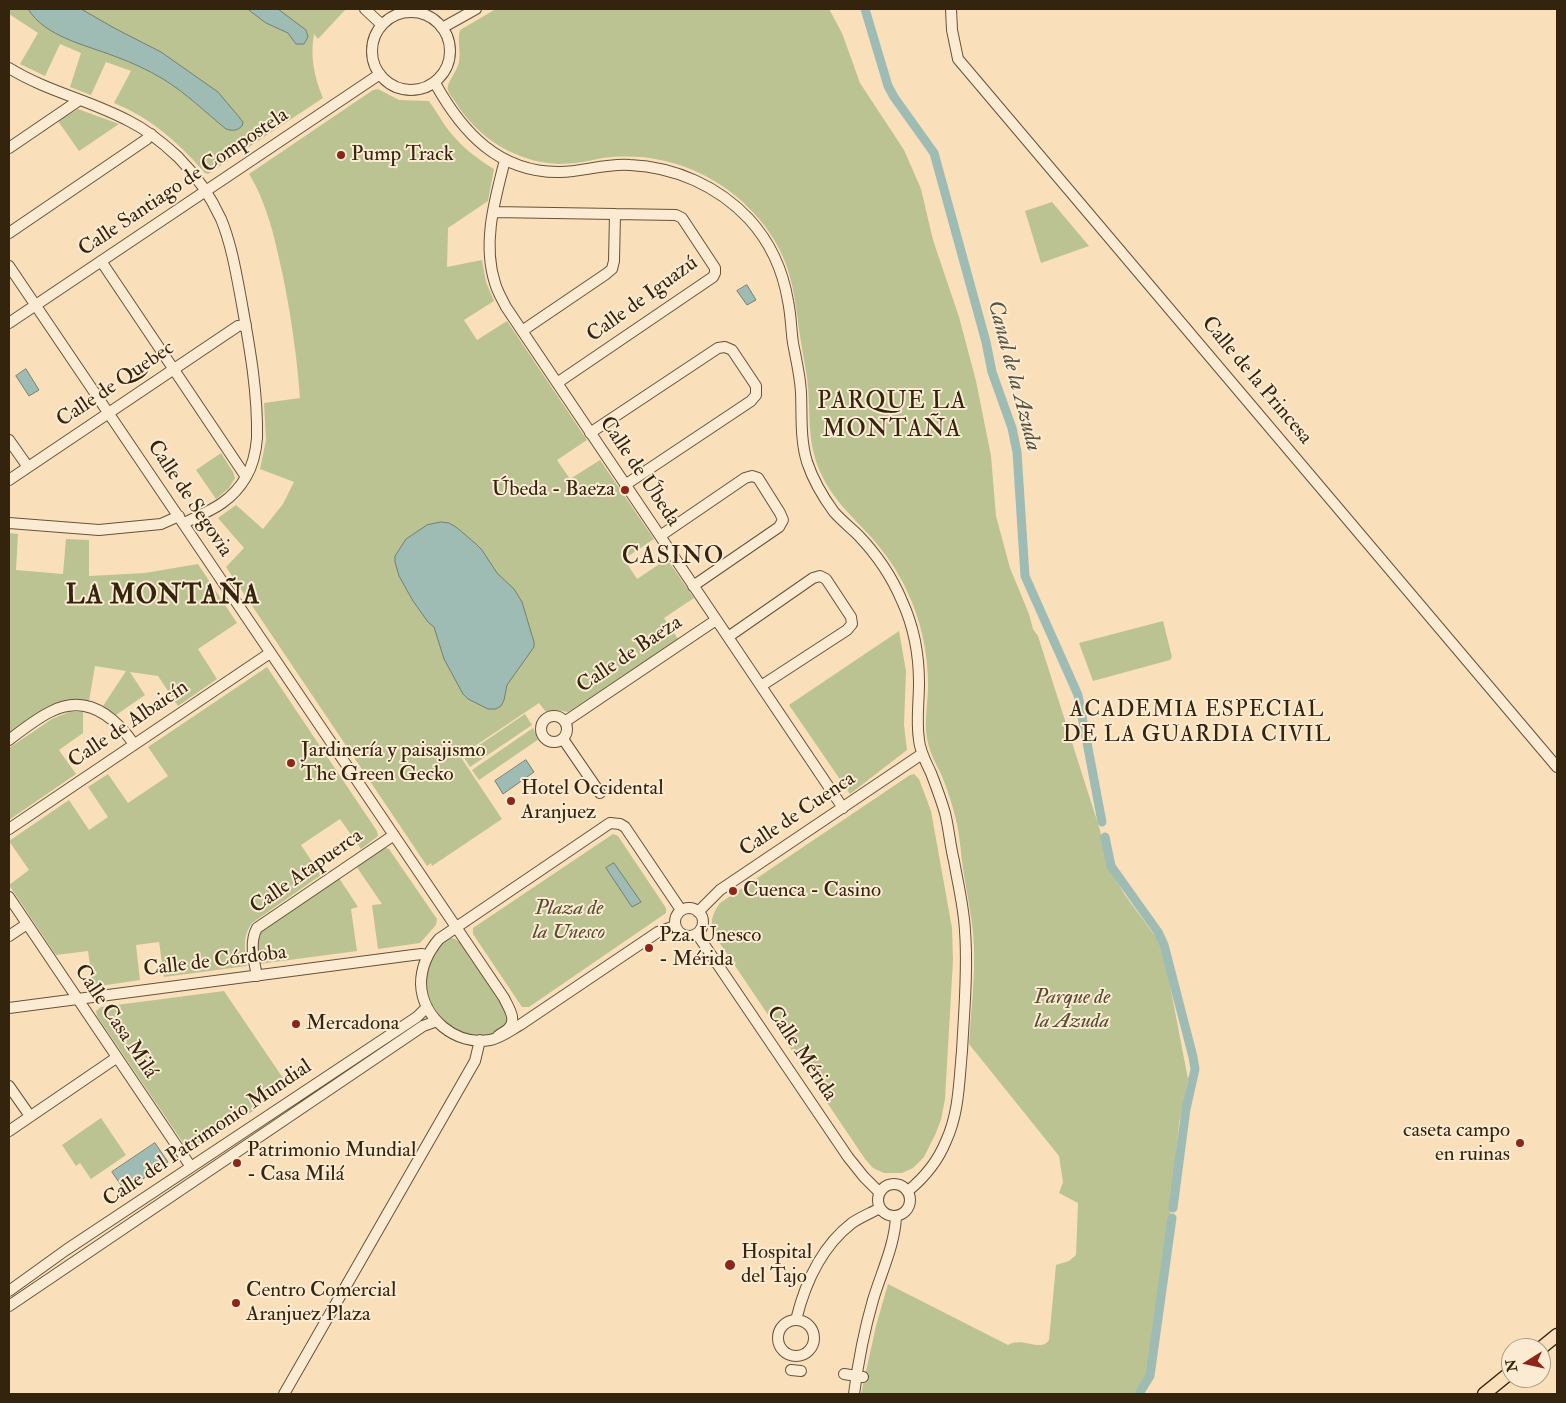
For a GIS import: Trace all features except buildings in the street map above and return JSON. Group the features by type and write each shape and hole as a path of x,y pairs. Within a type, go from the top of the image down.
{"main road":[{"path":"1484,1394 1501,1380"}],"street":[{"path":"365,9 382,25"},
{"path":"442,28 476,9"},
{"name":"Calle de la Princesa","path":"951,9 952,30 958,59 1557,767"},
{"path":"407,11 432,19 442,28 448,38 450,59 443,74 435,83 416,90 403,89 388,82 380,74 374,61 375,36 382,25 407,11"},
{"path":"9,68 32,82 106,110 151,134 177,157 206,191 221,220 229,245 246,325 254,382 257,432 254,460 246,477 234,494 218,507 161,524 99,530 9,523"},
{"name":"Calle Santiago de Compostela","path":"9,323 380,74"},
{"path":"435,83 453,113 469,132 505,160 540,170 559,172 628,164 674,172 697,181 717,192 750,221 767,244 781,272 788,300 801,393 802,435 807,461 819,488 835,513 860,537 890,575 911,625 918,659 918,737 922,754 935,784 944,813 965,928 966,959 958,1100 947,1141 928,1174 908,1191"},
{"path":"9,148 78,101"},
{"path":"9,232 147,139 151,134"},
{"name":"Calle de Úbeda","path":"505,160 493,212 490,235 490,260 495,283 506,307 843,808"},
{"name":"Calle de Iguazú","path":"493,212 676,216 682,218 715,268 716,273 713,277 557,383"},
{"path":"522,331 612,269 614,261 615,214"},
{"path":"101,261 246,477"},
{"name":"Calle de Segovia","path":"9,266 456,926"},
{"name":"Calle de Quebec","path":"9,480 238,326 246,325"},
{"path":"590,433 718,348 725,347 732,350 756,386 756,394 751,401 625,485"},
{"path":"9,440 28,467"},
{"path":"660,536 744,478 752,476 758,478 783,520 779,527 693,586"},
{"path":"728,637 813,578 820,576 826,579 850,617 852,624 847,630 762,686"},
{"name":"Calle de Baeza","path":"566,721 716,620"},
{"name":"Calle de Albaicín","path":"9,829 270,653"},
{"path":"9,740 51,711 76,705 90,707 105,713 117,722 134,744"},
{"name":"Calle de Baeza","path":"557,715 566,721 568,730 563,739 553,742 543,736 541,725 546,718 557,715"},
{"path":"563,739 600,793"},
{"name":"Calle de Cuenca","path":"698,912 720,890 922,754"},
{"path":"675,926 658,932 520,1025 490,1040 468,1040 455,1035 437,1021 427,1007 422,994 421,983 427,956 442,936 603,827 615,823 625,827 681,910"},
{"name":"Calle Atapuerca","path":"257,976 252,945 257,928 394,835"},
{"name":"Calle Casa Milá","path":"9,897 191,1167"},
{"path":"690,908 698,912 702,920 697,934 688,936 680,933 675,926 676,917 681,910 690,908"},
{"path":"9,936 27,924"},
{"path":"456,926 506,1000 518,1014 531,1016 544,1009"},
{"name":"Calle Mérida","path":"697,934 848,1157 879,1192"},
{"path":"442,936 458,937 473,952"},
{"name":"Calle de Córdoba","path":"9,1008 413,955 422,954 427,956"},
{"path":"498,1036 512,1024 512,1014 506,1005 506,1000"},
{"name":"Calle del Patrimonio Mundial","path":"9,1291 417,1016 427,1007"},
{"name":"Calle del Patrimonio Mundial","path":"9,1306 423,1026 437,1021"},
{"path":"284,1394 475,1061 480,1040"},
{"path":"9,1130 116,1058"},
{"path":"9,1086 30,1116"},
{"path":"896,1183 905,1187 908,1191 910,1200 905,1212 896,1216 887,1214 880,1208 878,1203 879,1192 886,1185 896,1183"},
{"path":"796,1320 805,1288 814,1267 828,1247 852,1224 880,1208"},
{"path":"854,1394 860,1376 873,1301 895,1233 896,1216"},
{"path":"844,1374 860,1376"}],"green space":[{"path":"9,9 346,9 318,39 314,34 312,50 314,66 323,98 208,174 164,132 140,116 114,103 131,71 106,62 91,95 70,87 81,53 60,44 45,76 20,64 38,33 9,14"},
{"name":"Parque de la Azuda","path":"496,9 829,9 842,33 860,83 904,150 921,189 933,240 959,317 976,381 991,456 996,516 1010,568 1029,614 1033,629 1038,636 1100,830 1107,865 1125,895 1158,940 1169,980 1188,1079 1179,1123 1170,1218 1147,1376 1136,1394 861,1394 876,1326 888,1284 1008,1345 1020,1342 1036,1345 1046,1344 1049,1340 1056,1265 1069,1261 1076,1255 1078,1203 1059,1193 1063,1182 1059,1156 969,1044 974,971 972,927 957,824 948,792 927,738 928,674 923,637 912,602 895,569 876,543 831,492 815,458 810,431 807,381 794,295 787,267 781,253 764,225 742,201 716,182 687,167 671,162 636,157 603,158 564,164 542,162 527,159 513,153 500,146 475,127 465,116 448,88 459,62 460,30"},
{"path":"378,89 399,100 429,101 449,131 460,143 494,169 488,201 448,228 447,267 482,260 486,282 494,301 464,320 477,340 507,321 587,440 557,460 570,479 600,460 654,539 624,559 637,579 667,559 694,598 664,618 678,639 568,712 556,710 546,712 539,703 460,756 502,819 432,866 431,863 427,866 226,567 244,548 218,518 236,505 263,529 283,504 294,482 260,469 266,440 264,403 300,398 286,291 274,236 266,210 249,174 373,90"},
{"path":"78,109 119,124 79,151 58,121"},
{"path":"1052,202 1089,246 1041,263 1025,211"},
{"path":"221,453 235,478 229,488 216,499 196,470"},
{"path":"9,533 18,534 16,570 63,574 66,539 89,540 89,576 145,573 198,564 237,623 198,649 217,679 178,706 158,676 130,672 145,695 116,715 103,706 126,671 95,666 89,701 66,701 46,708 9,733"},
{"path":"1163,621 1172,657 1170,660 1093,681 1079,643"},
{"path":"899,631 906,671 904,725 907,750 850,794 789,705"},
{"path":"267,667 377,831 378,836 361,849 340,819 301,845 321,875 252,923 245,938 247,966 164,977 159,942 136,945 140,980 93,987 88,951 56,955 9,885 29,870 9,841 69,800 89,830 108,817 88,787 108,774 128,803 168,776 148,747"},
{"path":"69,712 83,712 83,733 59,750 76,774 9,820 9,748 52,719"},
{"path":"525,714 532,725 470,767 463,756"},
{"path":"533,728 539,739 479,780 472,770"},
{"path":"914,774 919,779 931,811 952,928 953,960 945,1099 941,1120 924,1157 913,1168 902,1173 884,1173 873,1168 865,1159 715,936 712,923 713,915 720,903"},
{"name":"Plaza de la Unesco","path":"613,834 618,836 666,908 666,913 529,1007 522,1007 473,934 473,928"},
{"path":"384,847 389,849 437,919 436,925 420,943 378,949 372,905 382,904 356,866"},
{"path":"339,878 358,907 351,909 357,951 259,964 256,942 261,931"},
{"path":"451,938 462,944 509,1014 510,1020 498,1032 480,1036 463,1033 451,1028 433,1009 428,996 428,970 438,948 442,943"},
{"path":"224,991 289,1087 190,1153 97,1016 96,1011 101,1007"},
{"path":"101,1118 126,1155 91,1179 80,1163 76,1166 62,1145"}],"water":[{"path":"28,9 81,9 161,52 218,92 243,122 242,126 234,130 226,129 188,96 163,79 127,61 79,44 55,33 35,19"},
{"path":"248,9 278,9 306,30 308,37 304,44 296,44 288,33 266,23"},
{"path":"747,285 756,300 747,305 737,291"},
{"path":"26,369 39,390 29,396 16,376"},
{"path":"441,522 449,523 456,527 475,543 482,550 497,573 514,589 522,602 534,642 534,647 507,685 501,706 496,709 488,709 468,699 463,694 444,659 434,627 428,622 413,601 399,576 395,556 406,539 427,525"},
{"path":"526,760 534,772 503,794 495,781"},
{"path":"614,863 641,902 632,907 606,868"},
{"path":"155,1143 168,1162 125,1191 112,1172"}],"waterway":[{"name":"Canal de la Azuda","path":"865,9 888,86 934,153 986,342 992,372 1012,428 1017,452 1025,576 1078,695 1102,822"},
{"name":"Canal de la Azuda","path":"1105,837 1111,866 1158,932 1164,945 1193,1057 1195,1069 1186,1109 1173,1208"},
{"name":"Canal de la Azuda","path":"1139,1394 1150,1376 1172,1218"}],"place":[{"name":"Pump Track","path":"341,155"},
{"name":"Úbeda - Baeza","path":"625,490"},
{"name":"Jardinería y paisajismo The Green Gecko","path":"291,763"},
{"name":"Hotel Occidental Aranjuez","path":"511,801"},
{"name":"Cuenca - Casino","path":"733,891"},
{"name":"Pza. Unesco - Mérida","path":"649,948"},
{"name":"Mercadona","path":"296,1024"},
{"name":"caseta campo en ruinas","path":"1520,1143"},
{"name":"Patrimonio Mundial - Casa Milá","path":"237,1163"},
{"name":"Hospital del Tajo","path":"730,1265"},
{"name":"Centro Comercial Aranjuez Plaza","path":"236,1303"}],"district":[{"name":"PARQUE LA MONTAÑA","path":"892,417"},
{"name":"CASINO","path":"673,558"},
{"name":"LA MONTAÑA","path":"163,597"},
{"name":"ACADEMIA ESPECIAL DE LA GUARDIA CIVIL","path":"1197,724"}]}
